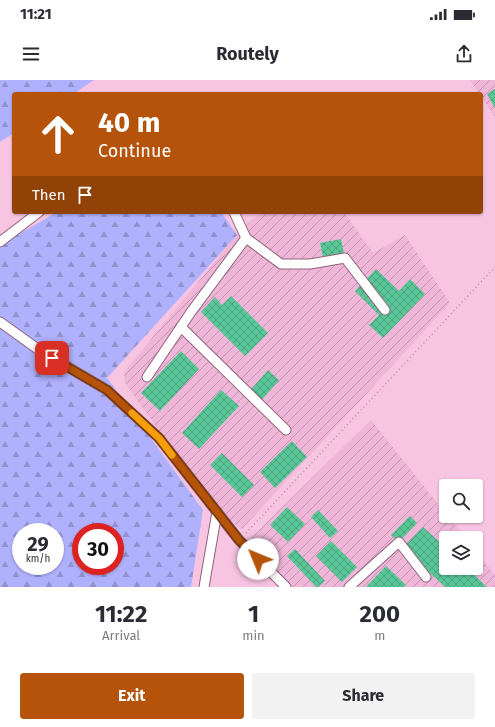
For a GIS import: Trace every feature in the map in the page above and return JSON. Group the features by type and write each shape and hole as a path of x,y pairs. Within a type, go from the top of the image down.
{"street":[{"path":"0,242 35,214"},
{"path":"235,214 246,238 281,264 310,264 345,258 385,310"},
{"path":"147,377 181,327 246,238"},
{"path":"0,322 39,350 107,390 159,438 239,540 286,587"},
{"path":"181,327 286,430"},
{"path":"204,587 217,512"},
{"path":"349,587 399,542 426,577"}],"path":[{"path":"239,540 495,267"}],"shaded area":[{"path":"470,80 495,80 495,117 483,99 483,92 478,92"},
{"path":"259,214 345,214 373,253 405,235 450,303 242,529 217,512 125,383 124,372 245,225"},
{"path":"371,420 439,505 439,523 454,523 460,531 439,531 439,575 483,575 483,560 495,575 495,587 290,587 251,538"}],"green space":[{"path":"0,80 94,80 76,92 12,92 12,134 0,142"},
{"path":"54,214 222,214 237,235 107,378 203,510 191,587 0,587 0,245"}],"building":[{"path":"495,89 495,108 487,94"},
{"path":"341,239 345,258 324,262 320,243"},
{"path":"376,269 399,291 410,279 425,294 383,338 369,325 379,315 355,291"},
{"path":"231,296 268,333 245,356 201,312 215,297 222,305"},
{"path":"181,351 199,369 160,411 141,393"},
{"path":"268,370 279,380 260,402 249,392"},
{"path":"221,390 239,406 199,449 182,433"},
{"path":"292,441 307,457 275,488 260,472"},
{"path":"222,453 254,485 242,497 210,465"},
{"path":"287,507 305,524 288,542 270,525"},
{"path":"318,510 338,531 330,538 311,517"},
{"path":"410,516 417,523 399,542 391,535"},
{"path":"423,527 439,542 439,575 474,575 487,587 445,587 403,548"},
{"path":"331,541 357,567 342,582 316,556"},
{"path":"295,549 325,581 318,587 316,587 287,556"},
{"path":"386,566 406,585 404,587 366,587"}],"slow traffic":[{"path":"132,413 159,438 172,455"}],"route":[{"path":"52,358 107,390 159,438 239,540 258,559"}]}
